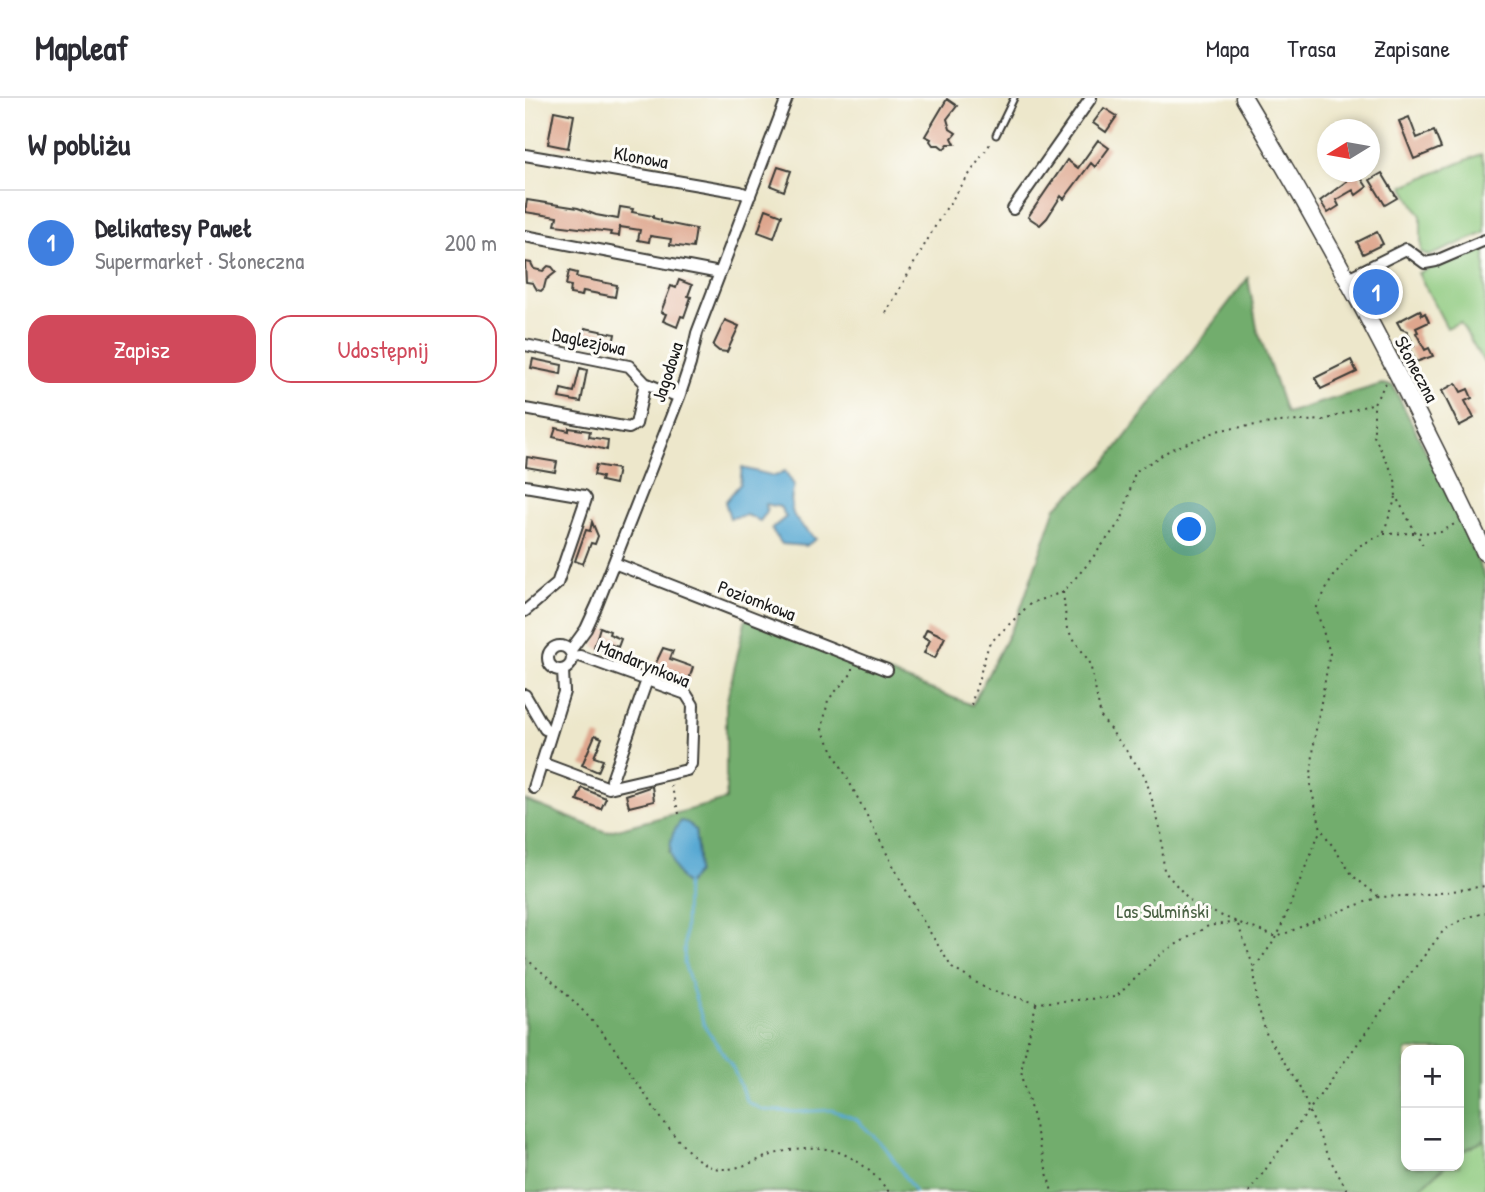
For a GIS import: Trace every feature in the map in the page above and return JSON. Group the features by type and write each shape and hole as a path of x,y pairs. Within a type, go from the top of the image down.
{"street":[{"name":"Jagodowa","path":"571,654 586,629 614,563 679,397 691,364 697,332 787,98"},
{"path":"1013,209 1091,98"},
{"name":"Słoneczna","path":"1244,98 1346,279 1438,452 1485,553"},
{"name":"Klonowa","path":"525,155 740,192 750,196"},
{"path":"525,236 720,273"},
{"path":"1346,279 1406,249 1425,263 1485,240"},
{"name":"Daglezjowa","path":"525,345 629,366 645,383 679,397"},
{"path":"525,409 629,428 636,424 645,383"},
{"path":"525,486 584,496 586,499 557,584 525,611"},
{"name":"Poziomkowa","path":"614,563 887,670"},
{"path":"559,646 571,654 569,666 563,670 555,669 550,664 550,652 559,646"},
{"name":"Mandarynkowa","path":"542,763 605,787 687,770 691,764 693,705 686,694 571,654"},
{"path":"534,788 564,692 563,670"},
{"path":"613,787 612,780 647,680"},
{"path":"525,695 545,729 551,731"}],"lane":[{"path":"996,135 1014,98"}],"path":[{"path":"886,313 941,216 996,135"},
{"path":"1383,534 1396,497 1395,478 1374,436 1374,403 1394,371"},
{"path":"971,705 989,644 1031,603 1063,592 1087,565 1122,519 1135,472 1170,450 1220,430 1279,422 1325,420 1374,403"},
{"path":"1396,497 1425,549"},
{"path":"1379,897 1353,876 1321,829 1310,784 1315,735 1330,653 1316,609 1332,576 1359,546 1383,534 1441,532 1468,516"},
{"path":"1063,592 1067,629 1090,663 1101,717 1145,776 1161,831 1164,871 1193,904 1277,937 1379,897 1427,895 1485,886"},
{"path":"853,657 852,673 828,700 822,730 917,911 952,968 987,989 1036,1003 1116,997 1163,952 1208,926 1237,922"},
{"path":"668,774 680,817"},
{"path":"1254,968 1277,937 1321,829"},
{"path":"1249,1192 1444,930 1467,917 1485,913"},
{"path":"1237,922 1254,968 1257,1003 1267,1036 1298,1083 1326,1152 1348,1192"},
{"path":"525,958 577,1004 609,1041 666,1125 699,1159 712,1167 727,1169 804,1148 826,1147 838,1150 855,1160 889,1192"},
{"path":"1036,1003 1021,1071 1052,1192"}],"green space":[{"path":"1481,154 1485,165 1485,233 1429,256 1421,252 1421,216 1403,186"},
{"path":"1485,246 1485,364 1460,322 1447,328 1418,273"},
{"name":"Las Sulmiński","path":"1248,278 1257,328 1286,413 1382,384 1393,386 1444,487 1485,577 1485,1140 1464,1150 1464,1045 1401,1045 1401,1171 1439,1171 1416,1192 525,1192 525,800 606,832 726,800 726,704 746,618 972,705 1018,616 1056,507 1102,467","holes":["695,830 698,857 669,852 673,840"]},
{"path":"1485,1140 1485,1192 1416,1192 1439,1171 1464,1171 1464,1150"}],"water":[{"path":"742,468 775,476 785,471 794,485 791,503 794,516 816,539 806,546 782,544 771,529 786,517 780,507 766,504 767,512 760,521 747,515 730,518 725,502 740,484"},
{"path":"681,821 688,823 695,830 698,857 697,873 686,885 676,870 670,845 675,829"}],"building":[{"path":"947,99 957,106 947,119 950,129 956,133 952,138 955,144 948,144 944,149 933,145 931,139 925,136"},
{"path":"1104,108 1117,116 1106,132 1093,123"},
{"path":"554,111 574,115 568,148 548,144"},
{"path":"1409,117 1417,138 1434,131 1441,148 1414,159 1399,121"},
{"path":"1098,140 1109,148 1095,167 1091,163 1064,199 1061,196 1040,225 1028,217 1067,160 1078,168"},
{"path":"778,167 791,171 784,191 771,186"},
{"path":"1382,173 1397,198 1385,205 1371,182 1380,182"},
{"path":"1346,182 1364,182 1367,187 1356,195 1353,190 1336,200 1339,206 1328,213 1320,201"},
{"path":"527,200 578,208 618,219 620,207 633,209 632,212 653,216 661,222 696,229 693,248 670,245 671,239 650,236 649,242 638,240 640,230 620,227 619,236 610,235 611,232 555,225 557,217 525,212"},
{"path":"766,209 782,215 774,238 758,232"},
{"path":"1377,232 1383,244 1363,254 1357,242"},
{"path":"525,262 531,263 534,269 543,271 548,266 556,272 546,280 541,291 537,290 533,283 526,282"},
{"path":"569,271 577,273 576,277 617,285 615,297 583,291 582,296 570,294 571,286 566,285"},
{"path":"679,280 692,285 684,317 681,316 677,327 663,321 666,314 661,312 671,286 676,288"},
{"path":"1420,310 1422,315 1425,313 1429,322 1416,328 1416,333 1425,350 1429,348 1433,356 1416,362 1409,348 1414,346 1407,331 1401,329 1397,322"},
{"path":"725,320 739,326 727,352 719,351 713,346"},
{"path":"585,328 615,334 613,344 583,338"},
{"path":"533,359 562,365 561,374 531,368"},
{"path":"1351,360 1357,372 1321,389 1315,378"},
{"path":"580,368 587,370 581,402 559,398 561,389 574,392"},
{"path":"1456,383 1461,392 1468,389 1472,398 1465,401 1474,418 1459,426 1442,391"},
{"path":"556,428 590,431 589,437 608,440 607,450 553,437"},
{"path":"527,457 557,462 555,472 526,467"},
{"path":"596,465 618,469 615,484 601,481 602,477 594,475"},
{"path":"592,522 598,536 595,544 591,543 583,564 575,561 586,530 590,531"},
{"path":"600,627 621,639 618,647 606,643 603,650 594,647"},
{"path":"927,629 945,637 935,658 924,653 930,640 923,637"},
{"path":"663,648 673,651 670,659 693,667 688,682 678,678 679,675 654,667"},
{"path":"595,735 602,738 594,757 603,760 598,772 582,765"},
{"path":"652,786 654,801 629,807 626,795"},
{"path":"582,788 606,798 601,809 577,800"}],"waterway":[{"path":"686,884 684,963 704,1025 733,1068 747,1102 763,1110 832,1110 856,1119 885,1147 915,1192"}],"place":[{"name":"Delikatesy Paweł","path":"1376,292"}]}
